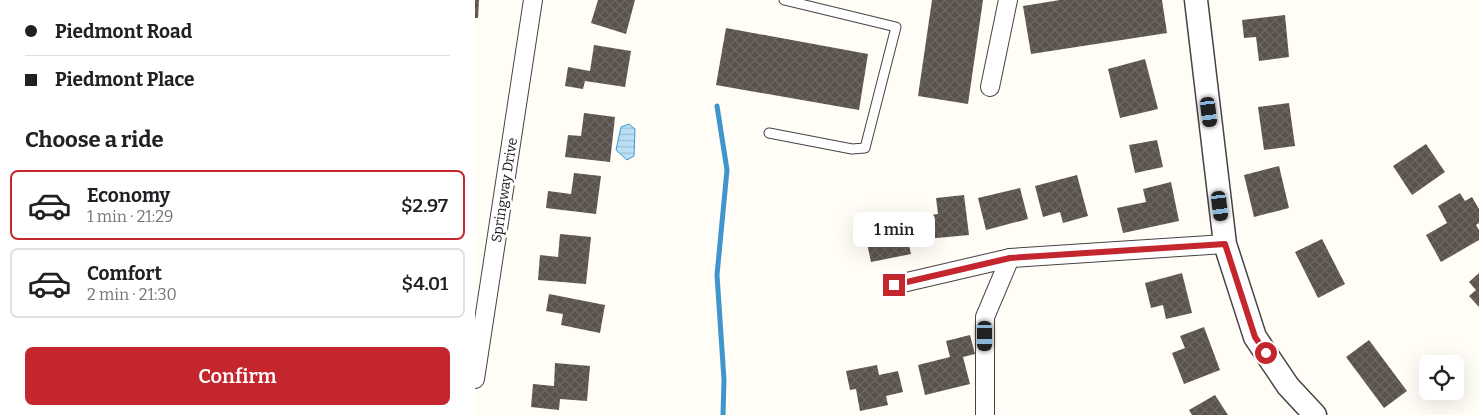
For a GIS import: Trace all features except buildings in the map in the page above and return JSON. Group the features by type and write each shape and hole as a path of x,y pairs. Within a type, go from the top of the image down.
{"street":[{"name":"Springway Drive","path":"475,379 533,0"},
{"path":"990,87 1008,0"},
{"path":"1195,0 1225,244 1255,337 1289,386 1315,415"},
{"path":"894,285 1010,258 1225,244"},
{"path":"985,415 985,317 1010,258"}],"lane":[{"path":"769,133 851,149 865,148 896,27 784,0"}],"water":[{"path":"629,124 635,129 634,156 627,160 616,150 621,127"}],"waterway":[{"path":"717,106 727,170 717,275 724,380 723,415"}],"route":[{"path":"894,285 1010,258 1225,244 1255,337 1266,353"}]}
